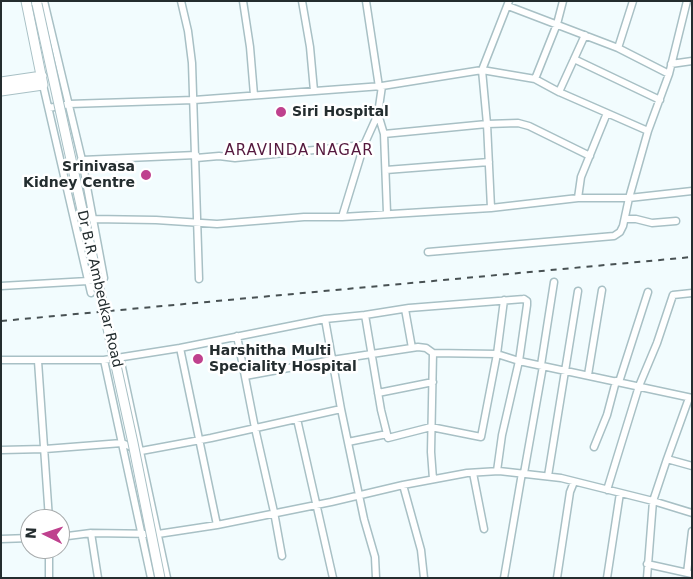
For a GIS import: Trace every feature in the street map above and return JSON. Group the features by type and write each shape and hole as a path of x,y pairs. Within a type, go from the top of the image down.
{"street":[{"path":"26,1 42,80 91,293"},
{"path":"181,1 188,31 192,63 200,279"},
{"path":"243,1 250,47 254,95"},
{"path":"302,1 310,47 314,91"},
{"path":"342,217 364,145 378,114 380,86 366,1"},
{"path":"535,79 557,24 563,1"},
{"path":"618,48 632,1"},
{"path":"428,252 612,237 620,232 648,131 669,74 687,1"},
{"path":"1,286 88,281 104,278 82,160 69,104 39,2"},
{"name":"Dr B.R Ambedkar Road","path":"39,2 160,578"},
{"path":"491,208 482,70 509,4 618,48 669,74"},
{"path":"559,92 585,35"},
{"path":"574,59 660,100"},
{"path":"671,64 692,61"},
{"path":"49,108 69,104 194,100 380,86 482,70 535,79 559,92 648,131"},
{"path":"1,82 42,80"},
{"path":"1,91 42,80"},
{"path":"578,198 581,177 607,113"},
{"path":"378,114 384,134 387,213"},
{"path":"384,134 487,124 518,123 590,156"},
{"path":"82,160 196,156 235,158 364,145"},
{"path":"386,170 489,162"},
{"path":"92,219 156,220 217,224 262,219 342,217 491,208 578,198 629,198 692,192"},
{"path":"625,219 636,219 652,223 676,221"},
{"path":"504,578 542,365 554,282"},
{"path":"588,375 602,290"},
{"path":"548,476 578,291"},
{"path":"594,447 607,415 648,292"},
{"path":"607,490 639,386 657,343 672,295 692,293"},
{"path":"1,360 104,360 180,348 325,319 365,316 405,309 524,299 527,301 519,361 502,435 496,472"},
{"path":"365,316 388,438 431,427 481,437 497,354 504,300"},
{"path":"405,309 412,348"},
{"path":"325,319 359,495 375,557 376,578"},
{"path":"237,336 282,556"},
{"path":"180,348 216,525"},
{"path":"245,376 332,360 412,348 426,348 433,353 497,354 519,361 690,398 653,501 647,578"},
{"path":"433,353 431,427 433,479"},
{"path":"120,358 167,578"},
{"path":"104,360 151,578"},
{"path":"38,361 48,509"},
{"path":"378,393 432,382"},
{"path":"1,450 45,449 122,443 141,451 342,410"},
{"path":"297,419 333,578"},
{"path":"348,442 387,434"},
{"path":"667,459 692,466"},
{"path":"70,536 91,533 158,534 216,525 433,479 473,473 496,472 523,473 560,478 653,501 692,513"},
{"path":"473,473 484,528"},
{"path":"556,578 570,492 574,482"},
{"path":"404,485 422,550 424,578"},
{"path":"607,578 620,493"},
{"path":"647,564 690,574 692,531"},
{"path":"91,533 98,578"},
{"path":"1,539 20,538"},
{"path":"49,559 49,578"}],"railway":[{"path":"1,321 692,257"}],"place":[{"name":"Siri Hospital","path":"281,112"},
{"name":"Srinivasa Kidney Centre","path":"146,175"},
{"name":"Harshitha Multi Speciality Hospital","path":"198,359"}],"district":[{"name":"ARAVINDA NAGAR","path":"299,151"}]}
